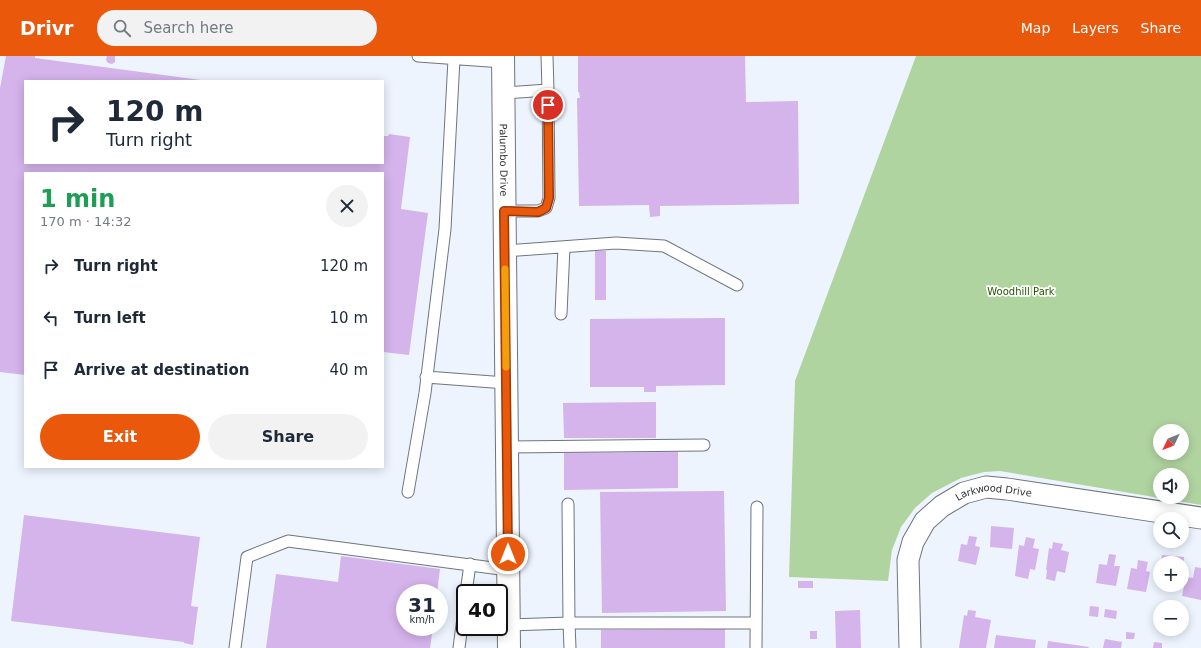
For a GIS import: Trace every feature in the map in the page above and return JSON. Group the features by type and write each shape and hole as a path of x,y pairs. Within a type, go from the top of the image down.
{"street":[{"name":"Palumbo Drive","path":"503,59 509,648"},
{"name":"Larkwood Drive","path":"910,648 908,560 913,542 925,521 942,506 964,493 986,487 1012,489 1201,518"}],"lane":[{"path":"418,56 503,59"},
{"path":"504,211 538,212 546,208 549,198 548,56"},
{"path":"408,492 426,377 445,229 448,58"},
{"path":"503,93 548,90"},
{"path":"505,251 616,243 664,246 737,286"},
{"path":"561,314 564,247"},
{"path":"426,377 506,383"},
{"path":"507,447 704,445"},
{"path":"568,504 570,648"},
{"path":"756,648 757,507"},
{"path":"235,648 247,557 288,541 508,570"},
{"path":"467,584 470,564"},
{"path":"509,626 569,622 756,623"},
{"path":"459,648 461,636"}],"green space":[{"name":"Woodhill Park","path":"916,56 1201,56 1201,505 1189,503 1189,468 1153,468 1153,497 1000,471 984,472 961,478 932,493 915,508 901,527 892,550 888,581 789,577 795,381"}],"building":[{"path":"6,56 35,56 35,58 201,80 24,80 24,164 384,164 384,136 388,136 389,134 410,137 401,209 428,213 409,355 384,352 384,172 24,172 24,375 0,372 0,88"},
{"path":"107,56 115,56 115,62 112,64 108,63 106,60"},
{"path":"578,56 745,56 746,102 798,101 799,204 660,206 660,216 650,217 649,205 579,206 577,98 580,98 578,92"},
{"path":"595,251 606,251 606,300 595,300"},
{"path":"725,318 725,385 656,386 656,392 644,392 644,387 590,387 590,319"},
{"path":"656,402 656,438 564,438 563,403"},
{"path":"678,452 678,488 564,490 564,453"},
{"path":"724,491 726,611 602,613 600,492"},
{"path":"24,515 200,537 191,606 198,607 193,645 184,642 11,621"},
{"path":"991,526 1014,528 1012,549 990,547"},
{"path":"969,536 977,537 975,546 980,547 976,565 958,561 961,544 967,545"},
{"path":"1026,537 1035,539 1033,548 1039,549 1035,570 1030,569 1028,579 1015,576 1019,545 1024,546"},
{"path":"1053,542 1063,544 1061,550 1069,552 1065,573 1057,571 1055,581 1046,579 1049,548 1052,549"},
{"path":"1109,554 1116,555 1114,566 1120,566 1116,586 1096,583 1099,564 1107,565"},
{"path":"341,556 440,569 438,584 396,584 396,636 432,636 430,648 266,648 276,574 338,582"},
{"path":"1138,560 1148,562 1146,571 1150,572 1146,592 1127,589 1131,568 1137,569"},
{"path":"1195,567 1201,568 1201,600 1182,596 1183,592 1189,592 1189,577 1193,578"},
{"path":"798,581 813,581 813,588 798,588"},
{"path":"1090,606 1099,607 1098,617 1089,616"},
{"path":"1105,609 1117,611 1116,619 1104,617"},
{"path":"860,610 861,648 836,648 835,611"},
{"path":"968,610 976,611 975,617 991,620 986,648 959,648 964,615 967,616"},
{"path":"725,629 725,648 601,648 601,630"},
{"path":"810,631 817,631 817,639 810,639"},
{"path":"1126,632 1135,633 1134,639 1126,639"},
{"path":"996,635 1036,640 1035,648 994,648"},
{"path":"1105,639 1122,642 1121,648 1103,648"},
{"path":"1048,641 1089,647 1047,648"},
{"path":"1154,642 1162,643 1162,648 1153,648"}],"slow traffic":[{"path":"505,269 506,367"}],"route":[{"path":"508,554 504,211 538,212 546,208 549,198 548,105"}]}
